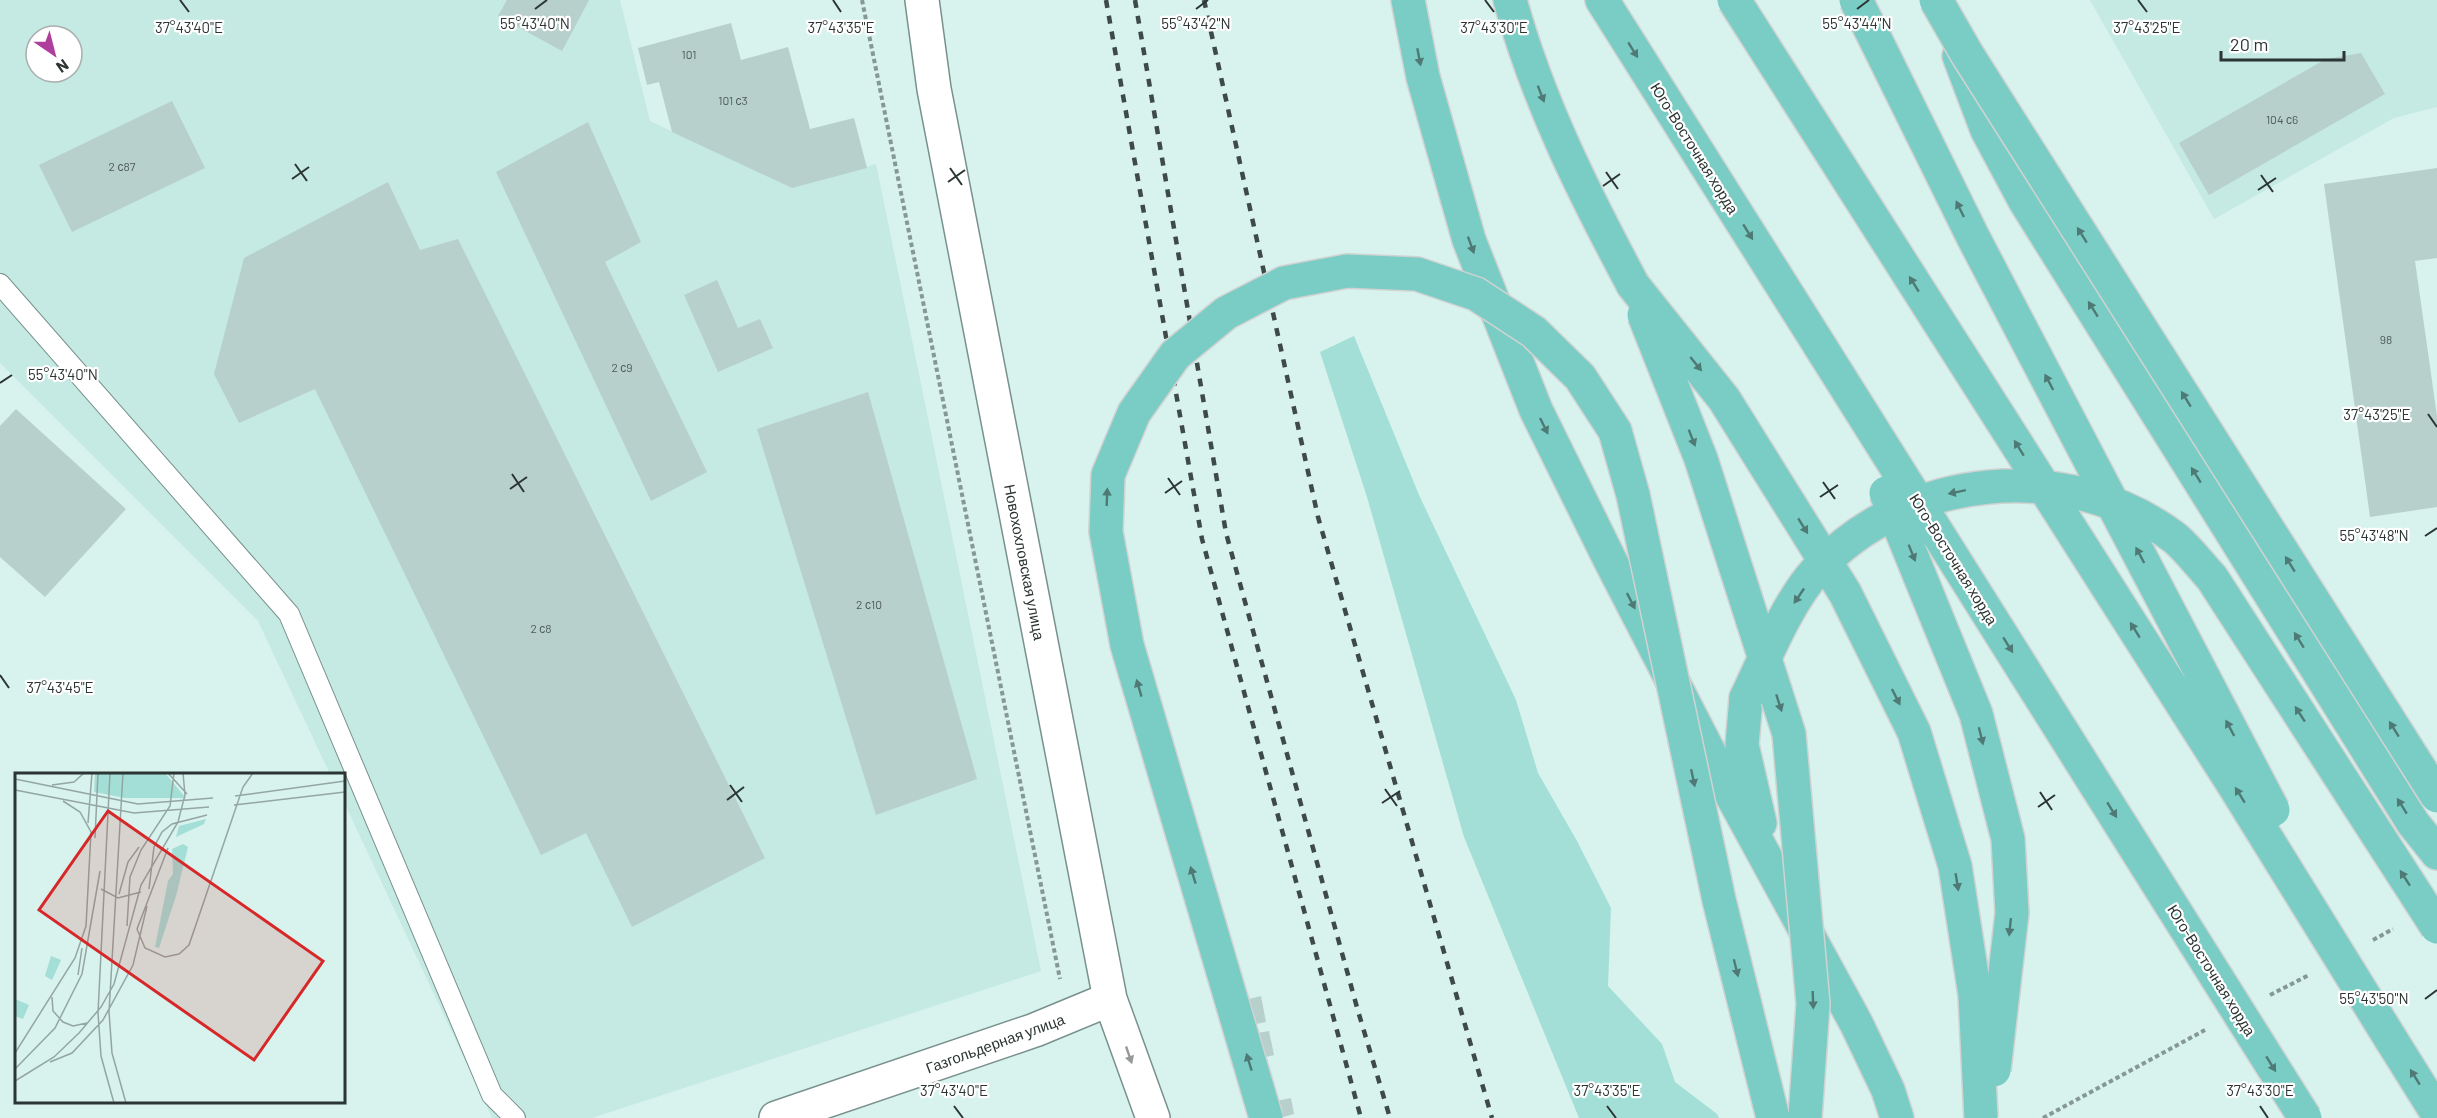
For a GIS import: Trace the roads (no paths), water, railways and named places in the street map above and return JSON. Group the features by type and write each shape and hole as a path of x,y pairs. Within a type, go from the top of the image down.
{"main road":[{"path":"1408,0 1423,77 1468,240 1536,410 1615,571 1769,864 1856,1023 1888,1090 1898,1118"},
{"path":"1510,0 1521,39 1560,143 1633,285 1701,459 1789,734 1814,1004 1805,1118"},
{"name":"Юго-Восточная хорда","path":"1602,0 2305,1118"},
{"path":"1734,0 2220,764 2437,1113"},
{"path":"1856,0 1979,247 2392,1041"},
{"path":"1936,0 1967,54 2437,796"},
{"path":"1941,0 1945,18 1987,130 2025,201 2413,823 2437,852"},
{"path":"1266,1118 1127,645 1106,532 1108,476 1134,413 1175,355 1226,313 1284,283 1347,271 1417,274 1476,294 1534,332 1580,377 1615,431 1633,495 1719,900 1773,1118"},
{"path":"1633,285 1724,399 1845,593 1914,732 1955,866 1975,995 1981,1118"},
{"path":"1820,346 1903,529 1976,714 2008,839 2012,913 1988,1118"},
{"path":"1769,864 1742,745 1746,698 1784,618 1815,572 1852,539 1892,513 1954,492 2006,484 2073,490 2129,510 2176,539 2212,578 2437,927"}],"street":[{"name":"Новохохловская улица","path":"922,0 934,89 1110,999 1153,1118"},
{"name":"Газгольдерная улица","path":"776,1118 1035,1030 1110,999"}],"lane":[{"path":"0,284 289,614 492,1095 515,1118"}],"railway":[{"path":"1106,0 1202,539 1361,1118"},
{"path":"1135,0 1226,533 1358,1011 1390,1118"},
{"path":"1204,0 1318,517 1492,1118"}]}
